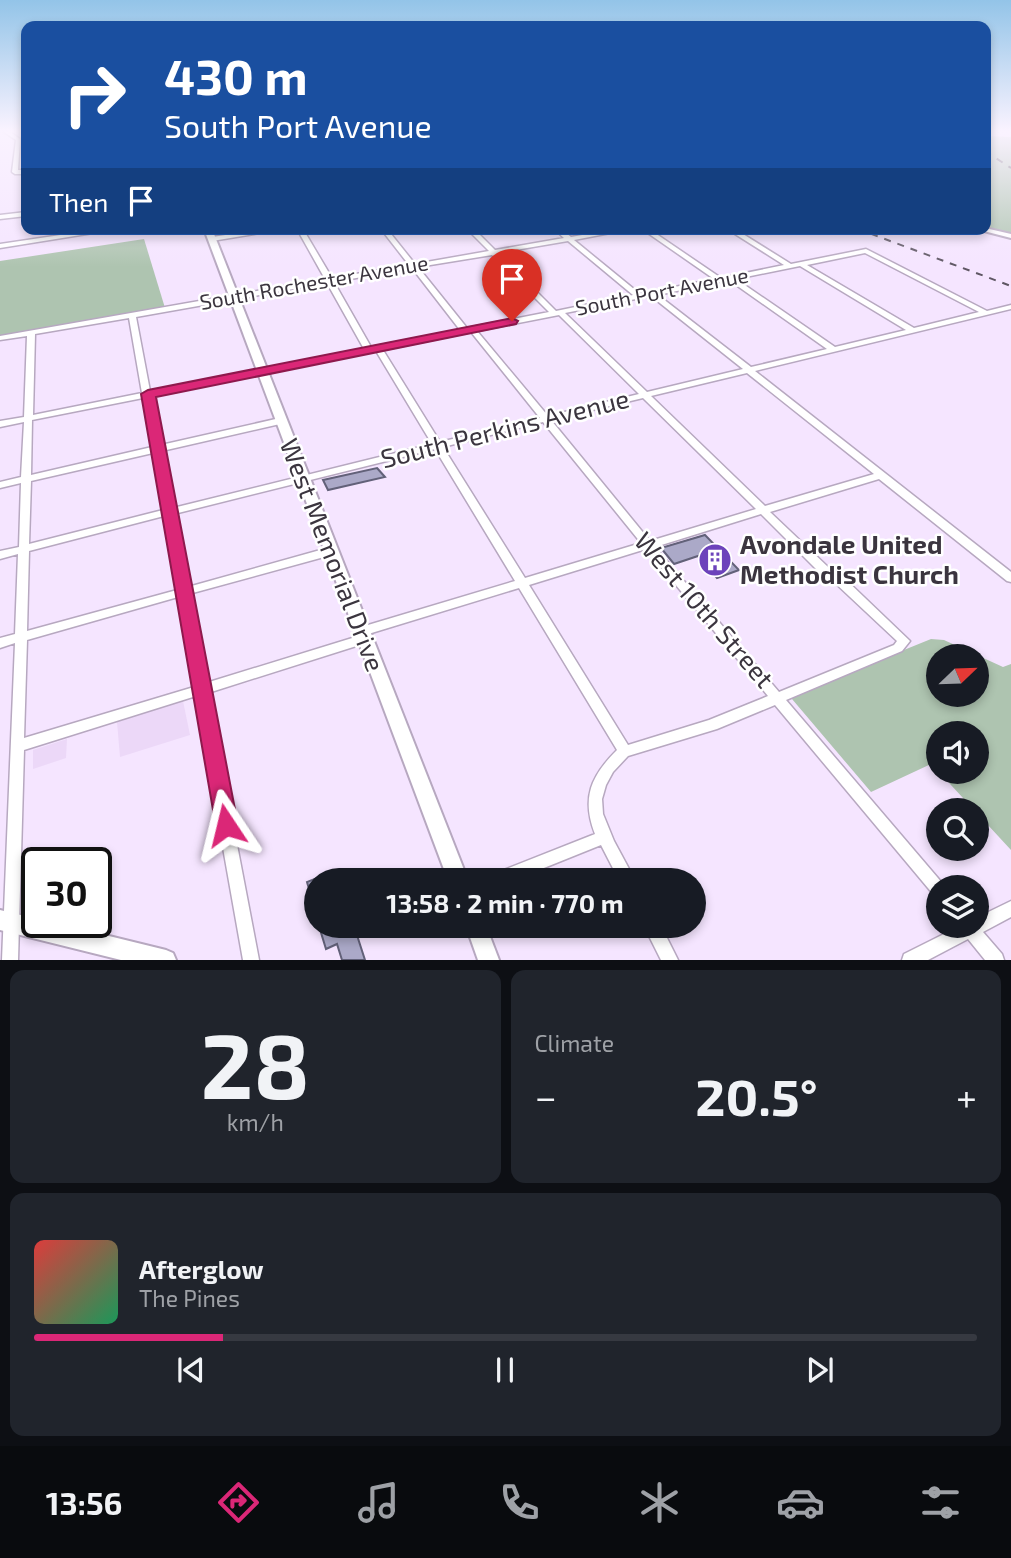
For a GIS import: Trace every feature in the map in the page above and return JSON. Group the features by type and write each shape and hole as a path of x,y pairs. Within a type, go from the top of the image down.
{"main road":[{"path":"991,231 1011,236"},
{"name":"West Memorial Drive","path":"210,235 453,868"},
{"path":"5,922 166,960"},
{"path":"481,938 489,960"}],"street":[{"path":"0,217 21,215"},
{"path":"0,246 74,235"},
{"path":"212,239 240,235"},
{"path":"304,235 437,445 624,752"},
{"name":"West 10th Street","path":"389,235 926,875"},
{"path":"476,235 904,641 898,648 712,725 624,752 603,774 596,790 596,820 621,868"},
{"path":"564,235 638,296"},
{"name":"South Rochester Avenue","path":"0,338 593,235"},
{"path":"654,235 719,280"},
{"path":"740,235 789,266"},
{"name":"South Port Avenue","path":"0,424 789,266 872,252 986,313"},
{"path":"801,264 913,331"},
{"path":"730,278 834,350"},
{"path":"653,294 1011,578"},
{"name":"South Perkins Avenue","path":"0,555 437,445 1011,307"},
{"path":"132,315 251,960"},
{"path":"10,960 5,922 18,746 24,479 31,333"},
{"path":"0,485 280,421"},
{"path":"18,746 201,691 522,583 881,475"},
{"path":"0,643 331,551"},
{"path":"526,868 604,837"},
{"path":"989,918 1011,909"},
{"path":"658,938 670,960"},
{"path":"910,960 949,938"},
{"path":"978,938 996,960"}],"shaded area":[{"path":"183,701 190,735 120,757 117,722"},
{"path":"67,739 66,758 33,769 33,750"}],"green space":[{"path":"991,177 1011,177 1011,233 991,229"},
{"path":"144,239 165,308 0,337 0,261"},
{"path":"931,639 953,644 926,644 926,707 989,707 989,661 1003,667 1011,664 1011,850 989,826 989,798 963,798 950,784 989,784 989,721 926,721 926,766 871,792 792,699 793,695"}],"building":[{"path":"377,468 385,477 328,490 323,480"},
{"name":"Avondale United Methodist Church","path":"705,535 739,570 717,578 698,556 674,564 661,548"},
{"path":"323,938 358,938 365,960 342,960 337,944 326,949"}],"railway":[{"path":"874,235 1011,286"}],"place":[{"name":"Avondale United Methodist Church","path":"715,560"}],"route":[{"path":"226,825 148,394 512,321"}]}
